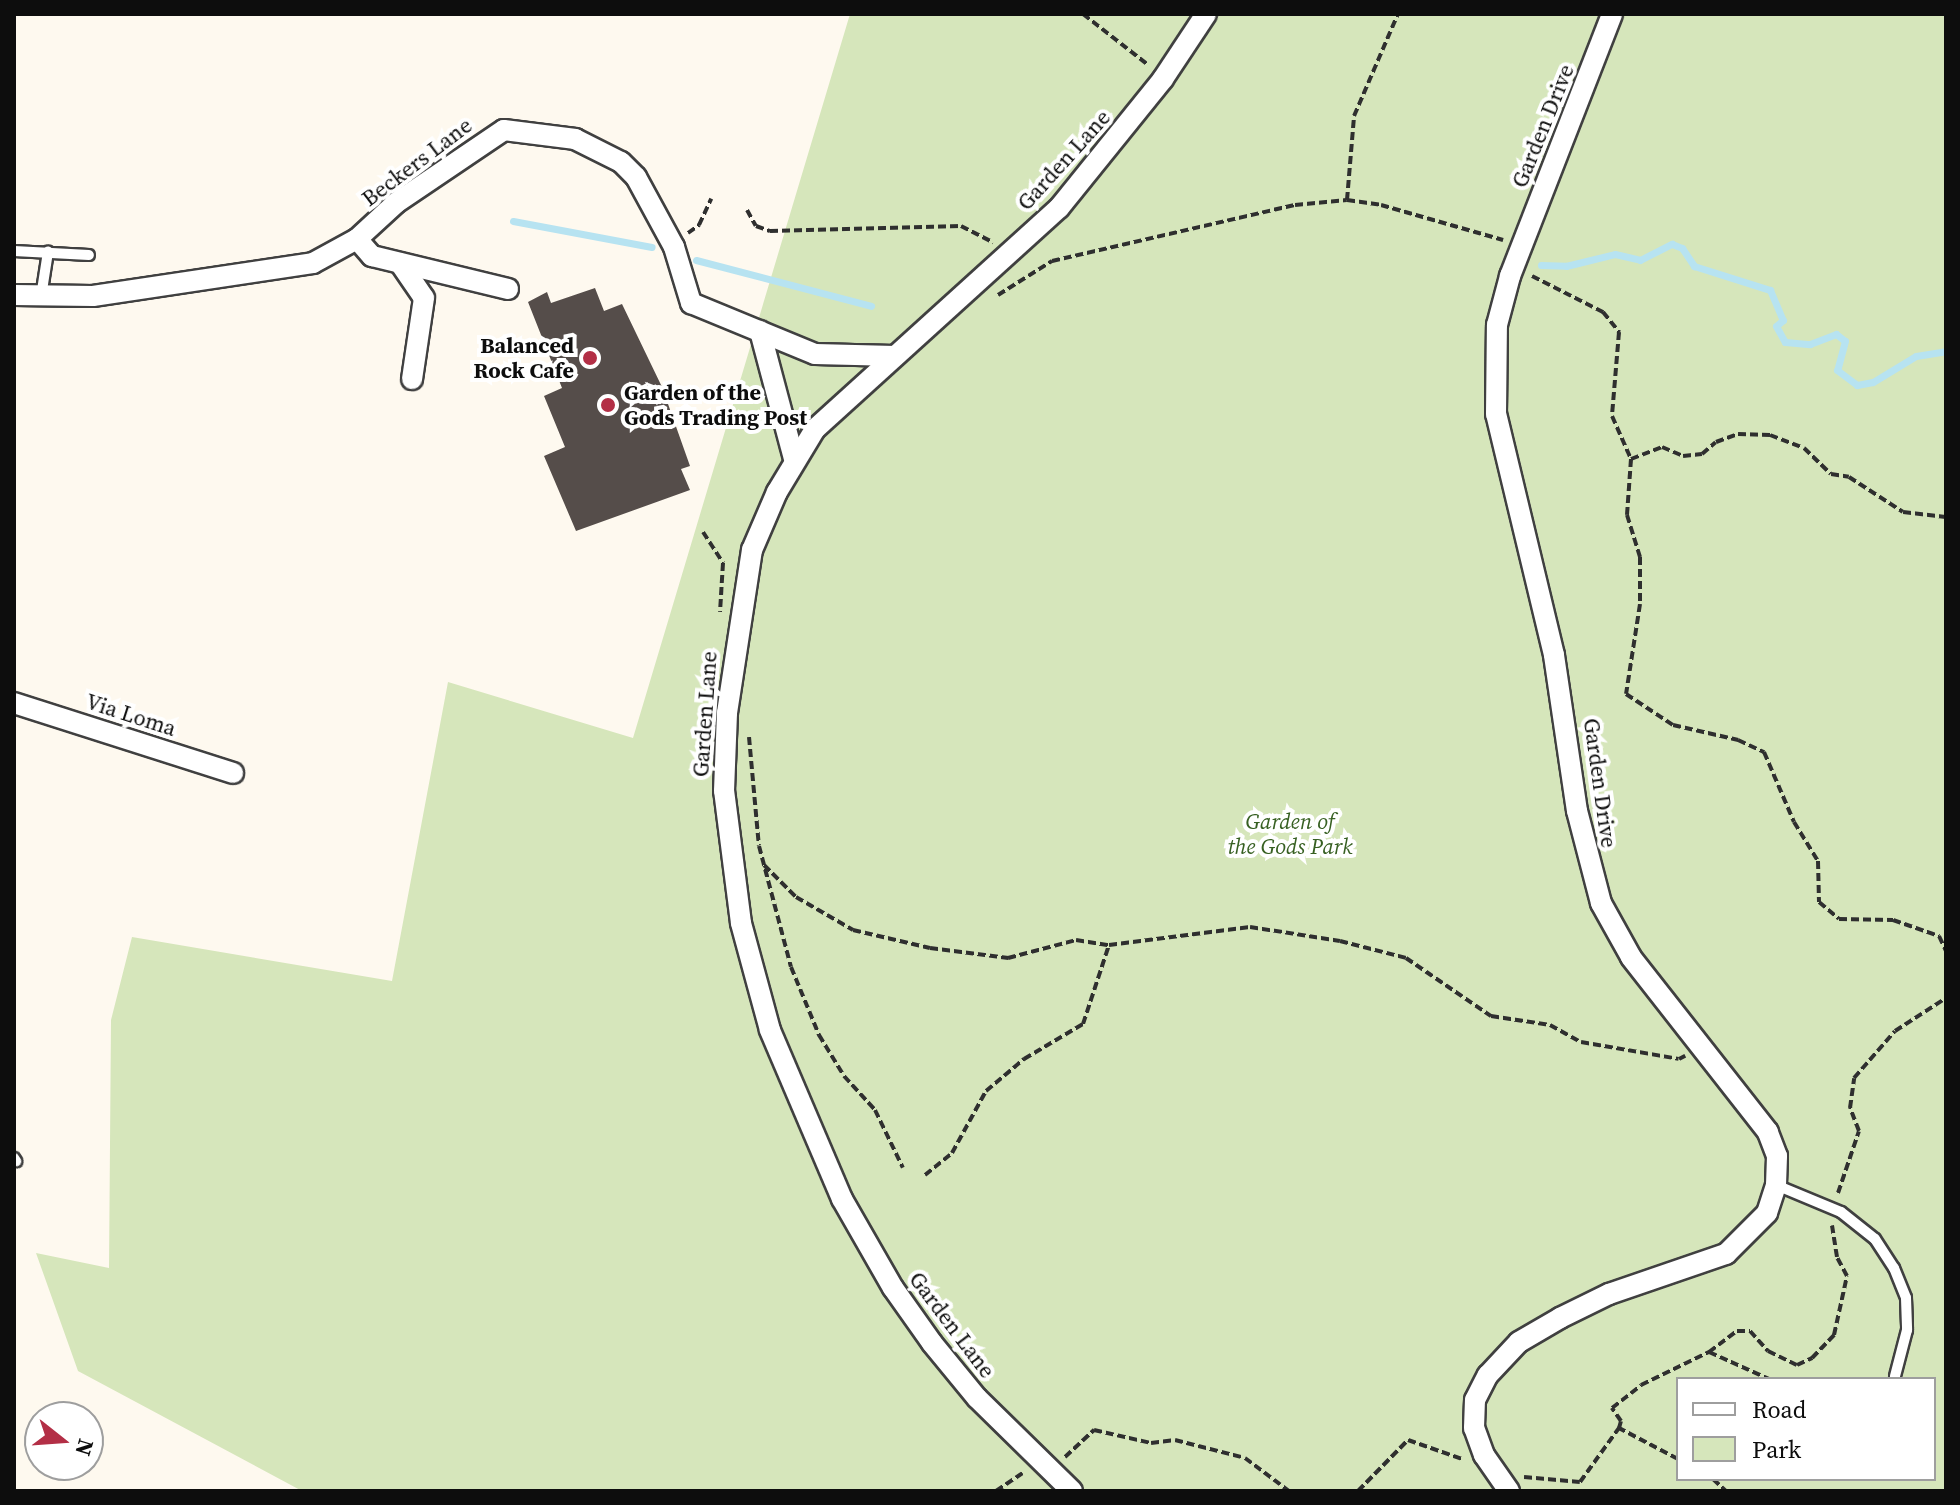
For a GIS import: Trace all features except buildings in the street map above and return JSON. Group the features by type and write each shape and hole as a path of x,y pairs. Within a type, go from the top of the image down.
{"street":[{"name":"Garden Lane","path":"1072,1491 1042,1464 932,1343 842,1199 770,1030 741,923 724,791 734,643 752,550 794,459 835,407 1059,208 1163,79 1206,14"},
{"name":"Garden Drive","path":"1509,1491 1492,1469 1474,1428 1475,1400 1488,1375 1519,1342 1609,1294 1726,1254 1767,1213 1776,1185 1777,1156 1768,1132 1631,957 1601,903 1586,856 1565,711 1496,414 1497,325 1514,264 1612,14"},
{"name":"Beckers Lane","path":"14,295 41,297 180,286 313,263 357,239 396,203 504,130 575,139 621,162 636,177 673,245 691,303 815,354 895,356"},
{"path":"357,239 372,256 508,289"},
{"path":"400,263 424,298 412,379"},
{"path":"760,331 794,459"},
{"name":"Via Loma","path":"14,703 233,773"}],"lane":[{"path":"14,251 89,255"},
{"path":"41,297 48,252"},
{"path":"1776,1185 1835,1209 1875,1239 1906,1298 1907,1330 1895,1376"}],"path":[{"path":"1083,14 1163,79"},
{"path":"1347,200 1354,116 1398,14"},
{"path":"673,245 699,225 711,199"},
{"path":"991,299 1052,261 1226,218 1347,200 1504,240 1514,264 1603,312 1619,332 1612,416 1631,459 1627,515 1640,557 1640,604 1626,694 1673,725 1738,740 1764,752 1794,822 1818,861 1819,902 1839,919 1893,920 1939,936 1946,951"},
{"path":"747,210 756,226 770,231 961,226 1008,252"},
{"path":"1631,459 1662,447 1683,456 1702,454 1716,442 1738,434 1770,435 1804,448 1831,474 1849,477 1903,512 1946,517"},
{"path":"703,532 723,563 718,610 726,621"},
{"path":"749,733 764,865 791,967 819,1035 844,1076 875,1110 903,1168"},
{"path":"764,865 796,897 853,930 930,948 1008,958 1076,940 1109,945 1250,927 1340,941 1406,958 1491,1016 1550,1025 1581,1042 1679,1059 1701,1047"},
{"path":"925,1175 952,1153 986,1091 1024,1059 1083,1024 1109,945"},
{"path":"1358,1491 1408,1440 1492,1469 1550,1483 1580,1482 1619,1428 1621,1421 1612,1408 1641,1385 1709,1352 1737,1331 1750,1331 1768,1351 1797,1365 1827,1344 1834,1335 1847,1276 1830,1234 1858,1138 1848,1095 1854,1078 1895,1031 1946,998"},
{"path":"1709,1352 1765,1377"},
{"path":"1619,1428 1676,1458"},
{"path":"996,1491 1042,1464 1062,1460 1094,1430 1151,1443 1175,1440 1245,1458 1289,1491"}],"green space":[{"name":"Garden of the Gods Park","path":"850,14 1946,14 1946,1491 302,1491 78,1371 36,1253 109,1268 111,1020 132,937 392,981 448,682 633,738"}],"waterway":[{"path":"513,221 652,247"},
{"path":"1541,265 1566,266 1615,254 1640,260 1672,244 1682,248 1694,266 1770,290 1783,320 1776,326 1785,342 1810,344 1836,334 1845,341 1837,370 1857,385 1873,382 1916,356 1946,351"},
{"path":"696,260 871,306"}],"place":[{"name":"Balanced Rock Cafe","path":"590,358"},
{"name":"Garden of the Gods Trading Post","path":"608,405"}]}
